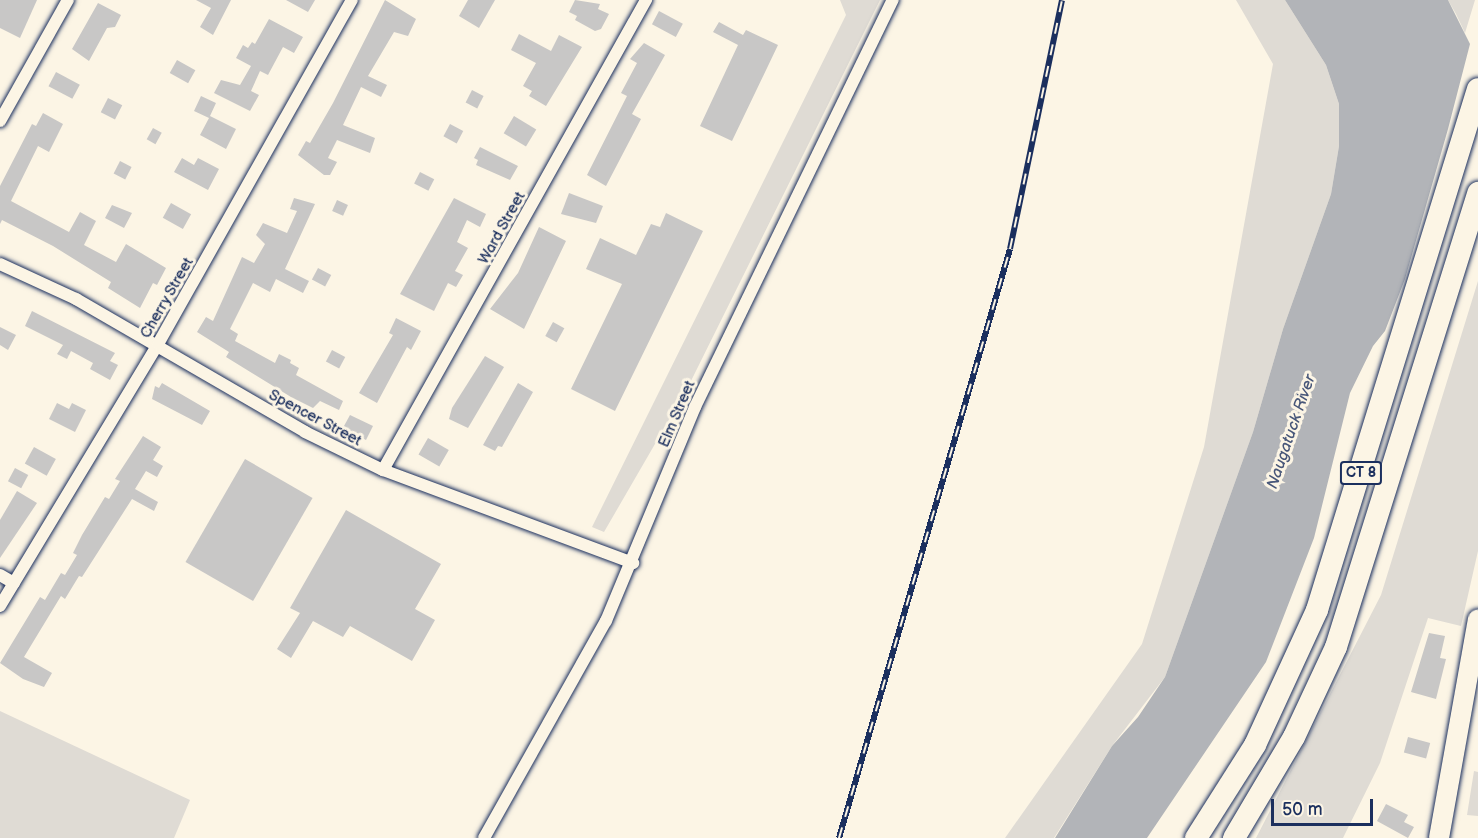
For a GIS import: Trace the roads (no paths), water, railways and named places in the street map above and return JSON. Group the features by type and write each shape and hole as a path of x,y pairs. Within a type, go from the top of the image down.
{"highway":[{"name":"CT 8","path":"1197,838 1255,745 1317,610 1478,89"},
{"name":"CT 8","path":"1234,838 1294,737 1336,646 1478,193"}],"main road":[{"path":"1439,838 1478,619"}],"street":[{"path":"0,121 68,0"},
{"name":"Cherry Street","path":"0,606 158,344 352,0"},
{"name":"Ward Street","path":"383,470 646,0"},
{"name":"Elm Street","path":"484,838 606,621 633,562 695,407 893,0"},
{"name":"Spencer Street","path":"0,264 39,279 158,344 305,432 383,470 633,562"},
{"path":"0,574 14,583"}],"water":[{"name":"Naugatuck River","path":"1285,0 1448,0 1470,44 1448,129 1405,279 1385,331 1373,346 1350,393 1314,538 1266,662 1147,838 1055,838 1112,746 1138,717 1165,677 1253,432 1283,329 1331,194 1339,146 1339,104 1326,65"}],"railway":[{"path":"839,838 1010,249 1062,0"}]}
